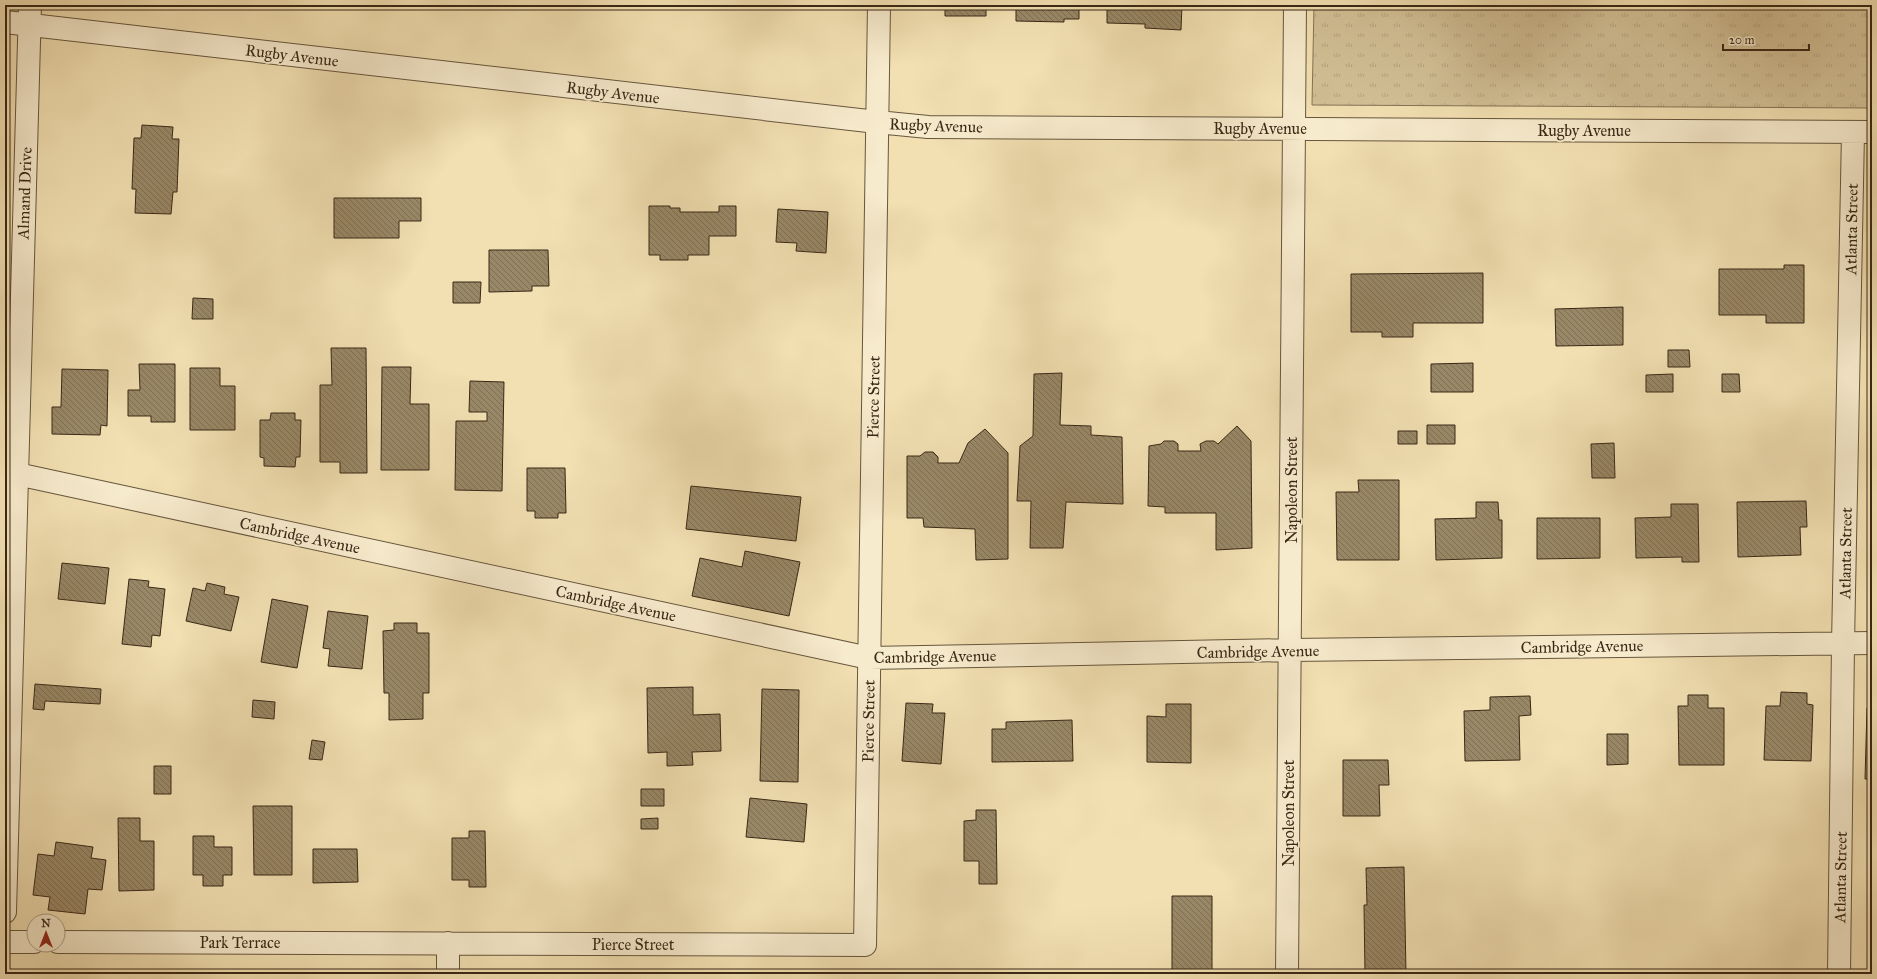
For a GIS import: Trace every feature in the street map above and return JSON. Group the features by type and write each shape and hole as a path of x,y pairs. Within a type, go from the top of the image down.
{"street":[{"name":"Pierce Street","path":"422,943 865,945 879,5"},
{"name":"Napoleon Street","path":"1287,974 1295,5"},
{"name":"Rugby Avenue","path":"5,22 30,15 877,122 928,126 1863,132"},
{"name":"Almand Drive","path":"5,912 10,498 17,474 30,15"},
{"name":"Atlanta Street","path":"1839,974 1843,644 1863,132"},
{"name":"Cambridge Avenue","path":"17,474 869,658 1290,650 1872,643"},
{"path":"5,942 26,942"},
{"name":"Park Terrace","path":"66,942 422,943"},
{"path":"448,943 448,974"}],"path":[{"path":"1816,5 1825,8 1830,5"}],"green space":[{"path":"1314,5 1872,5 1872,108 1312,105"}],"building":[{"path":"928,5 986,5 986,16 945,16 945,9 928,9"},
{"path":"1016,5 1079,5 1079,19 1064,19 1064,22 1016,21"},
{"path":"1107,5 1182,5 1181,30 1145,28 1145,24 1107,23"},
{"path":"142,125 173,127 172,139 179,139 177,192 173,192 171,214 135,213 136,189 132,189 134,138 141,138"},
{"path":"334,198 421,198 421,221 399,221 399,238 334,238"},
{"path":"649,206 670,206 670,208 680,208 680,212 719,212 719,206 736,206 736,236 709,236 709,255 688,255 688,260 660,260 660,255 649,255"},
{"path":"778,209 828,212 826,253 796,251 797,243 776,242"},
{"path":"489,250 548,250 549,286 532,286 532,291 489,292"},
{"path":"1784,265 1804,265 1804,323 1766,323 1766,315 1719,315 1719,269 1784,269"},
{"path":"1483,273 1483,323 1413,323 1413,337 1382,337 1382,332 1351,332 1351,274"},
{"path":"453,282 481,282 480,303 453,303"},
{"path":"193,298 213,299 213,319 192,319"},
{"path":"1623,307 1623,345 1556,346 1555,309"},
{"path":"331,348 366,348 367,473 340,473 340,462 320,462 320,385 332,385"},
{"path":"1668,350 1689,350 1690,367 1668,367"},
{"path":"1473,363 1473,392 1431,392 1431,364"},
{"path":"139,364 175,364 175,422 151,422 151,416 128,416 128,390 140,390"},
{"path":"382,367 411,367 410,404 429,404 429,470 381,470"},
{"path":"190,368 220,368 220,386 235,386 235,430 190,430"},
{"path":"62,369 108,370 107,426 101,425 100,435 52,434 52,407 61,407"},
{"path":"1062,373 1060,425 1091,426 1091,435 1122,437 1123,504 1066,502 1063,548 1030,548 1031,501 1017,501 1020,446 1033,436 1034,374"},
{"path":"1673,374 1673,392 1646,392 1646,375"},
{"path":"1722,374 1739,374 1740,392 1722,392"},
{"path":"470,381 504,382 502,491 455,490 456,421 487,421 487,412 469,412"},
{"path":"271,413 295,413 295,420 301,420 300,457 296,457 295,467 264,466 264,458 260,457 260,420 270,420"},
{"path":"1427,425 1455,425 1455,444 1427,444"},
{"path":"1237,426 1251,441 1252,548 1216,550 1216,513 1165,513 1165,507 1148,506 1149,446 1161,444 1164,441 1174,441 1178,444 1178,451 1201,451 1200,444 1206,441 1214,441 1218,444"},
{"path":"985,429 1008,453 1008,559 976,560 975,529 924,527 923,518 907,518 907,456 920,456 925,452 933,452 938,457 938,463 959,463 968,443"},
{"path":"1398,431 1417,431 1417,444 1398,444"},
{"path":"1614,443 1615,478 1592,478 1591,444"},
{"path":"527,468 565,468 566,513 558,513 558,518 535,518 535,511 527,511"},
{"path":"1358,480 1399,480 1399,560 1337,560 1336,492 1359,492"},
{"path":"691,486 801,497 796,541 686,529"},
{"path":"1806,501 1807,527 1800,527 1801,555 1738,557 1737,502"},
{"path":"1476,502 1498,502 1499,520 1502,520 1502,558 1436,560 1435,519 1476,518"},
{"path":"1671,504 1698,504 1699,562 1682,562 1682,557 1636,558 1635,518 1671,517"},
{"path":"1537,518 1600,518 1600,558 1537,559"},
{"path":"745,551 800,562 789,616 692,596 700,558 742,567"},
{"path":"62,563 109,568 105,604 58,599"},
{"path":"129,579 149,581 148,587 165,589 160,636 152,635 151,647 122,644"},
{"path":"207,583 225,587 224,594 239,597 231,631 186,621 193,588 205,591"},
{"path":"272,599 308,606 297,668 261,662"},
{"path":"328,611 368,616 362,669 328,666 330,649 323,648"},
{"path":"394,623 417,623 417,633 429,633 429,693 423,693 423,719 389,720 389,693 384,693 383,631 394,630"},
{"path":"35,684 101,689 100,704 45,701 44,710 33,709"},
{"path":"693,687 693,715 720,714 721,751 692,752 693,765 667,766 667,752 648,753 647,688"},
{"path":"762,689 799,690 798,782 760,781"},
{"path":"1781,692 1807,693 1807,704 1813,705 1811,761 1764,760 1766,706 1780,706"},
{"path":"1688,695 1708,695 1708,708 1724,708 1724,765 1679,765 1678,706 1688,706"},
{"path":"1530,696 1531,715 1519,716 1520,760 1465,761 1464,711 1490,710 1490,697"},
{"path":"253,700 275,702 274,719 252,717"},
{"path":"906,703 933,704 932,713 945,713 941,764 902,761"},
{"path":"1166,704 1191,704 1191,763 1147,762 1147,716 1166,717"},
{"path":"1867,708 1872,708 1872,779 1865,779"},
{"path":"1072,720 1073,761 992,762 992,729 1006,729 1006,722"},
{"path":"1607,734 1628,734 1628,764 1607,765"},
{"path":"312,740 325,742 322,760 309,759"},
{"path":"1343,760 1388,760 1389,785 1379,785 1380,816 1343,816"},
{"path":"154,766 171,766 171,794 154,794"},
{"path":"641,789 664,789 664,806 641,806"},
{"path":"750,798 807,804 804,842 746,837"},
{"path":"253,806 292,806 292,875 254,875"},
{"path":"976,810 996,810 997,884 979,884 979,861 964,861 964,821 976,820"},
{"path":"118,818 140,818 140,841 154,841 154,890 119,891"},
{"path":"658,818 658,829 641,829 641,819"},
{"path":"469,831 485,831 486,887 469,887 469,880 452,880 452,838 469,838"},
{"path":"193,836 214,836 214,847 232,847 232,875 223,875 223,886 203,886 203,875 193,875"},
{"path":"56,842 93,847 91,858 106,860 102,890 88,889 85,914 48,910 50,897 33,895 38,854 54,856"},
{"path":"313,849 357,849 358,882 313,883"},
{"path":"1404,867 1406,974 1365,974 1364,905 1367,905 1366,868"},
{"path":"1172,896 1212,896 1212,970 1172,970"}]}
